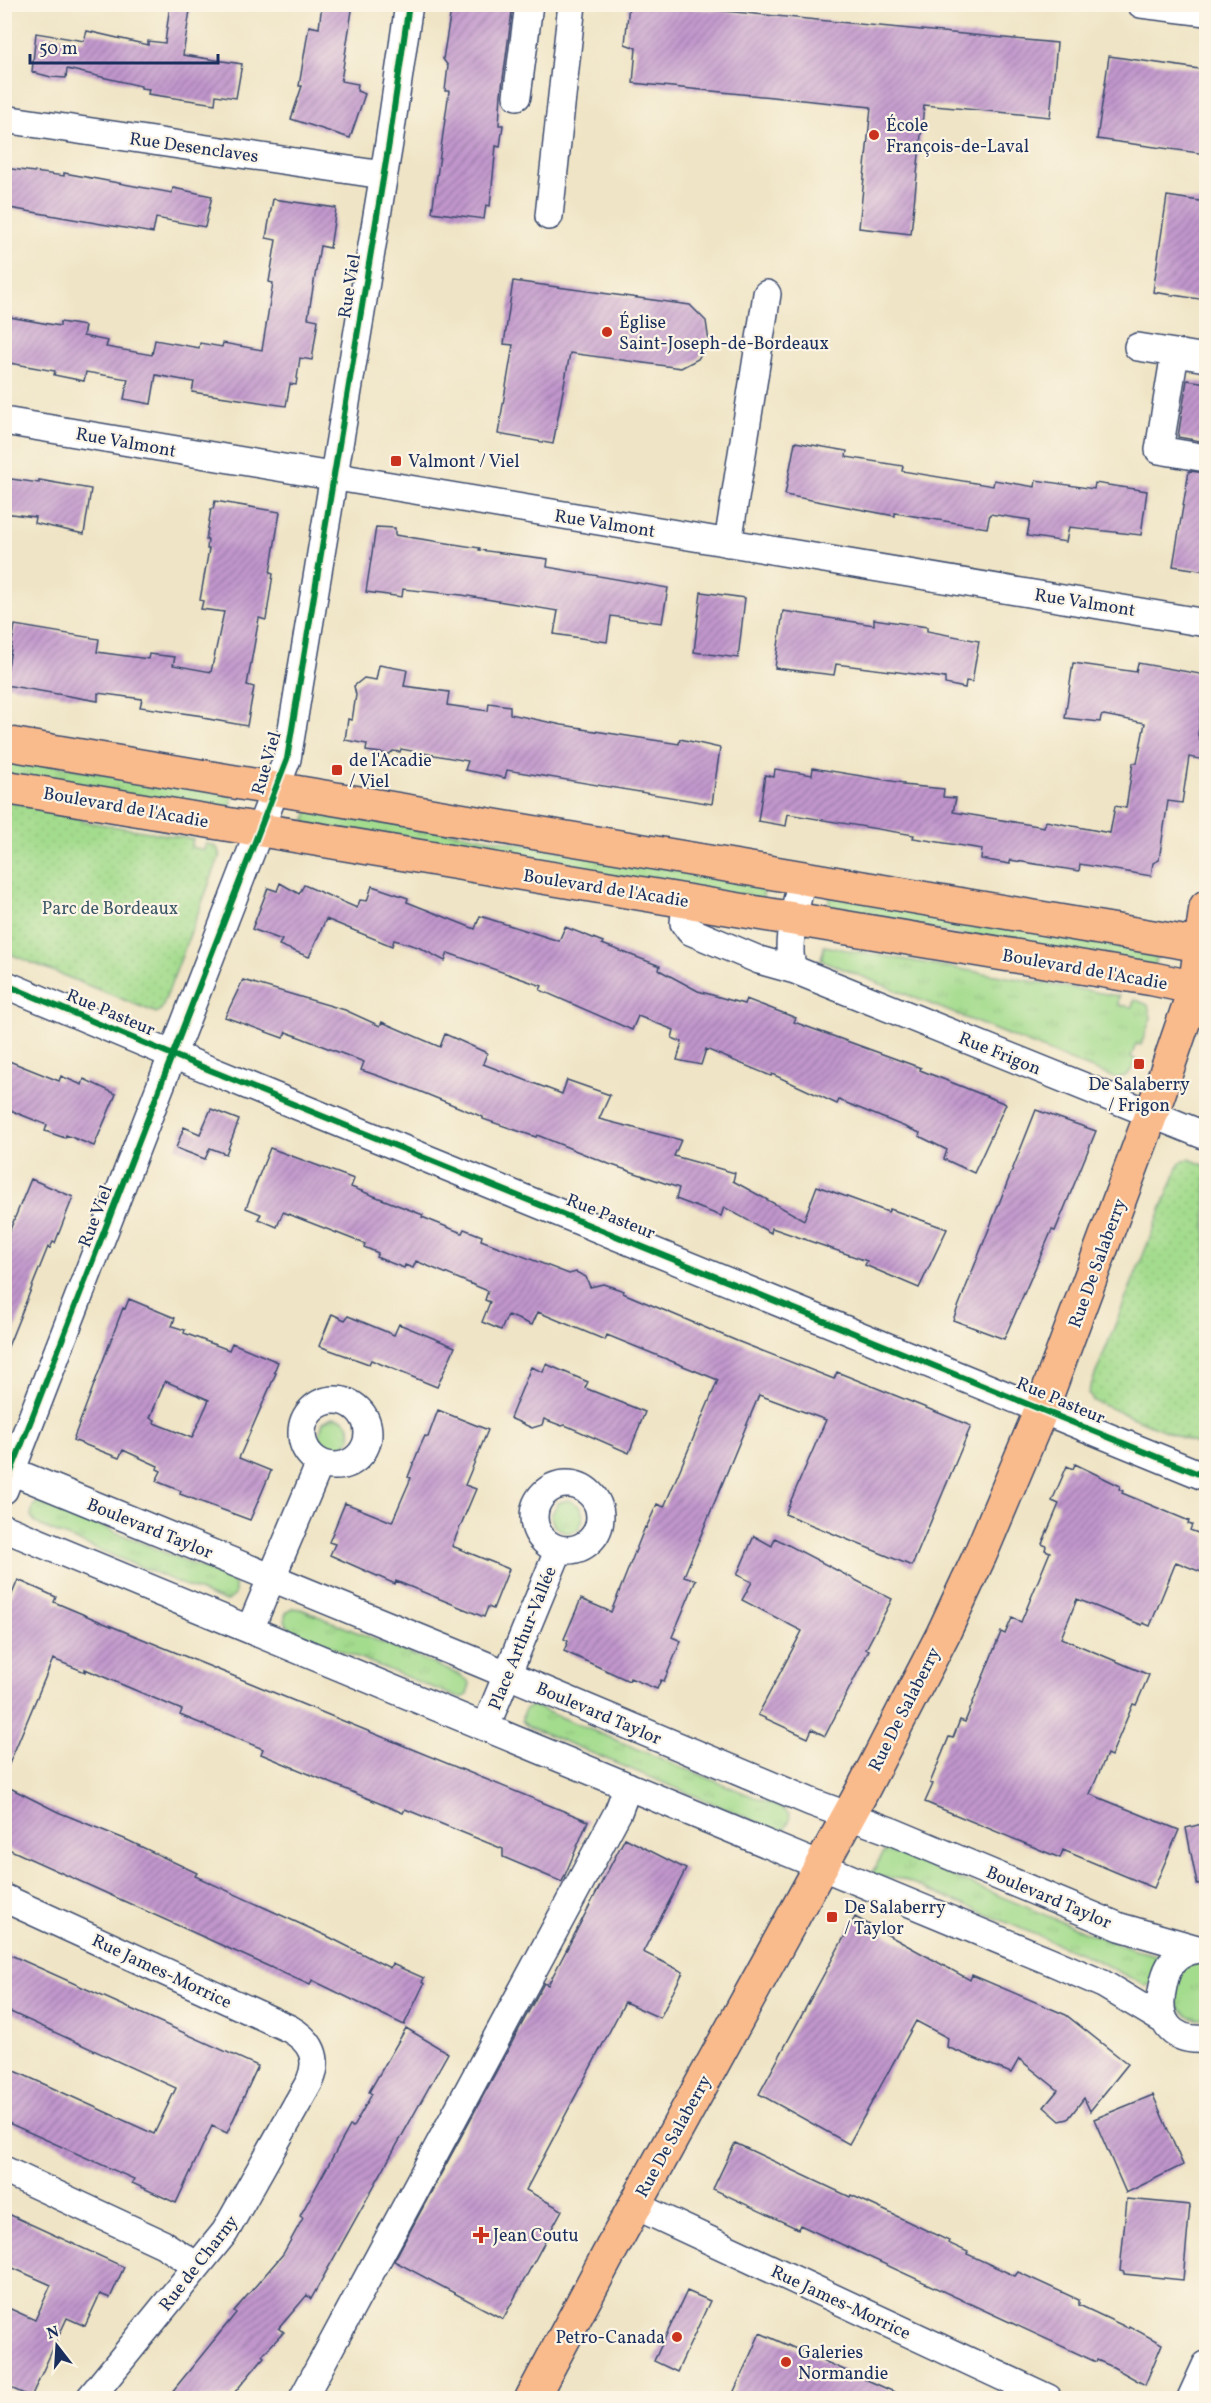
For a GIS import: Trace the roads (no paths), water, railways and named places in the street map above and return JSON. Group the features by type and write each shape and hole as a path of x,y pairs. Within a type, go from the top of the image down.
{"main road":[{"path":"4,743 802,878 1203,968"},
{"name":"Boulevard de l'Acadie","path":"4,787 794,920 1203,968"},
{"name":"Rue De Salaberry","path":"534,2397 634,2205 848,1816 962,1595 1042,1408 1152,1114 1203,968 1206,907"}],"street":[{"name":"Rue Viel","path":"7,1476 287,759 409,4"},
{"path":"517,96 529,4"},
{"path":"549,216 572,4"},
{"path":"1141,4 1206,12"},
{"name":"Rue Desenclaves","path":"4,119 383,175"},
{"path":"728,543 767,294"},
{"path":"1138,347 1206,376"},
{"path":"1174,362 1206,358"},
{"path":"1174,362 1159,450 1206,458"},
{"name":"Rue Valmont","path":"4,421 1206,623"},
{"path":"795,970 789,952 802,878"},
{"name":"Rue Frigon","path":"686,902 684,923 690,931 759,960 795,970 1206,1136"},
{"name":"Rue Pasteur","path":"4,984 1206,1477"},
{"path":"250,1629 320,1463"},
{"name":"Boulevard Taylor","path":"7,1476 272,1578 508,1674 811,1802 893,1832 1120,1927 1202,1949"},
{"path":"4,1528 1085,1976 1163,2020"},
{"name":"Place Arthur-Vallée","path":"486,1726 559,1550"},
{"path":"303,2398 618,1812 628,1786"},
{"name":"Rue James-Morrice","path":"4,1898 290,2029 305,2039 313,2052"},
{"path":"1202,1949 1180,1955 1167,1971 1161,1994 1163,2020 1167,2027 1181,2037 1206,2041"},
{"name":"Rue de Charny","path":"90,2398 234,2219 310,2081 315,2067 313,2052"},
{"path":"4,2170 163,2244 197,2266"},
{"name":"Rue James-Morrice","path":"634,2205 1048,2398"},
{"path":"1191,2398 1206,2365"}],"place":[{"name":"École François-de-Laval","path":"874,135"},
{"name":"Église Saint-Joseph-de-Bordeaux","path":"607,332"},
{"name":"Valmont / Viel","path":"396,461"},
{"name":"de l'Acadie / Viel","path":"337,770"},
{"name":"De Salaberry / Frigon","path":"1139,1064"},
{"name":"De Salaberry / Taylor","path":"832,1917"},
{"name":"Jean Coutu","path":"481,2235"},
{"name":"Petro-Canada","path":"677,2337"},
{"name":"Galeries Normandie","path":"786,2362"}],"park label":[{"name":"Parc de Bordeaux","path":"110,908"}]}
